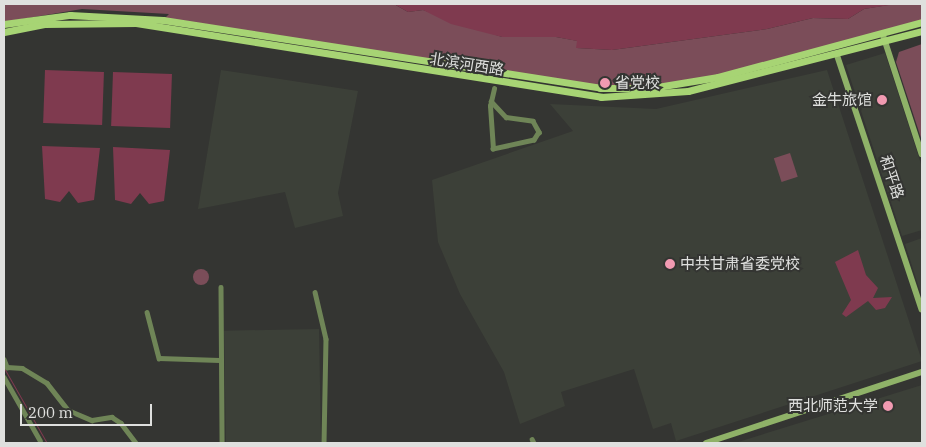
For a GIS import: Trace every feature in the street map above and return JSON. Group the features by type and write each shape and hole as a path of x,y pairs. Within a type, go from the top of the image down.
{"main road":[{"name":"北滨河西路","path":"4,24 70,15 154,19 600,88 687,83 922,22"},
{"name":"北滨河西路","path":"4,32 44,24 136,23 601,96 688,91 922,31"}],"street":[{"path":"883,32 922,154"},
{"name":"和平路","path":"837,54 922,309"},
{"path":"491,101 506,117 533,121 539,132 534,140 493,148 491,101 494,88"},
{"path":"222,288 220,360 222,443"},
{"path":"315,292 326,339 324,443"},
{"path":"147,312 159,358 220,360"},
{"path":"4,359 5,368 22,368 47,383 68,410 92,420 112,417 121,423 136,443"},
{"path":"706,443 922,372"},
{"path":"4,377 40,440"}],"shaded area":[{"path":"4,4 394,4 408,12 423,10 502,37 556,37 578,41 577,48 612,50 767,29 813,18 848,19 864,9 894,4 922,4 922,22 679,85 600,88 163,20 169,14 82,9 4,22"},
{"path":"394,4 897,4 864,9 848,19 813,18 767,29 612,50 576,48 577,41 556,37 502,37 451,24 423,10 408,12"},
{"path":"922,44 922,141 896,62 899,52"},
{"path":"885,53 922,167 922,230 902,236 846,65"},
{"path":"45,70 104,72 102,125 43,123"},
{"path":"221,70 358,91 338,193 343,216 295,228 285,192 198,209"},
{"name":"中共甘肃省委党校","path":"827,70 922,361 676,441 671,423 653,429 634,369 561,392 565,406 520,424 504,372 460,294 438,242 432,180 573,131 550,104 656,109"},
{"path":"113,72 172,74 170,128 111,126"},
{"path":"42,146 100,148 94,200 78,203 69,191 60,202 45,199"},
{"path":"113,147 170,150 164,201 149,204 140,193 131,204 115,200"},
{"path":"790,153 798,177 782,182 774,158"},
{"path":"922,238 922,297 905,244"},
{"path":"858,250 866,275 878,288 873,298 892,297 885,308 876,310 868,301 846,317 842,314 851,300 835,262"},
{"path":"201,269 209,277 201,285 193,277"},
{"path":"319,329 321,443 226,443 224,331"},
{"name":"西北师范大学","path":"922,385 922,443 735,443 783,428"}],"waterway":[{"path":"4,368 47,443"}],"place":[{"name":"省党校","path":"605,83"},
{"name":"金牛旅馆","path":"882,100"},
{"name":"中共甘肃省委党校","path":"670,264"},
{"name":"西北师范大学","path":"888,406"}]}
